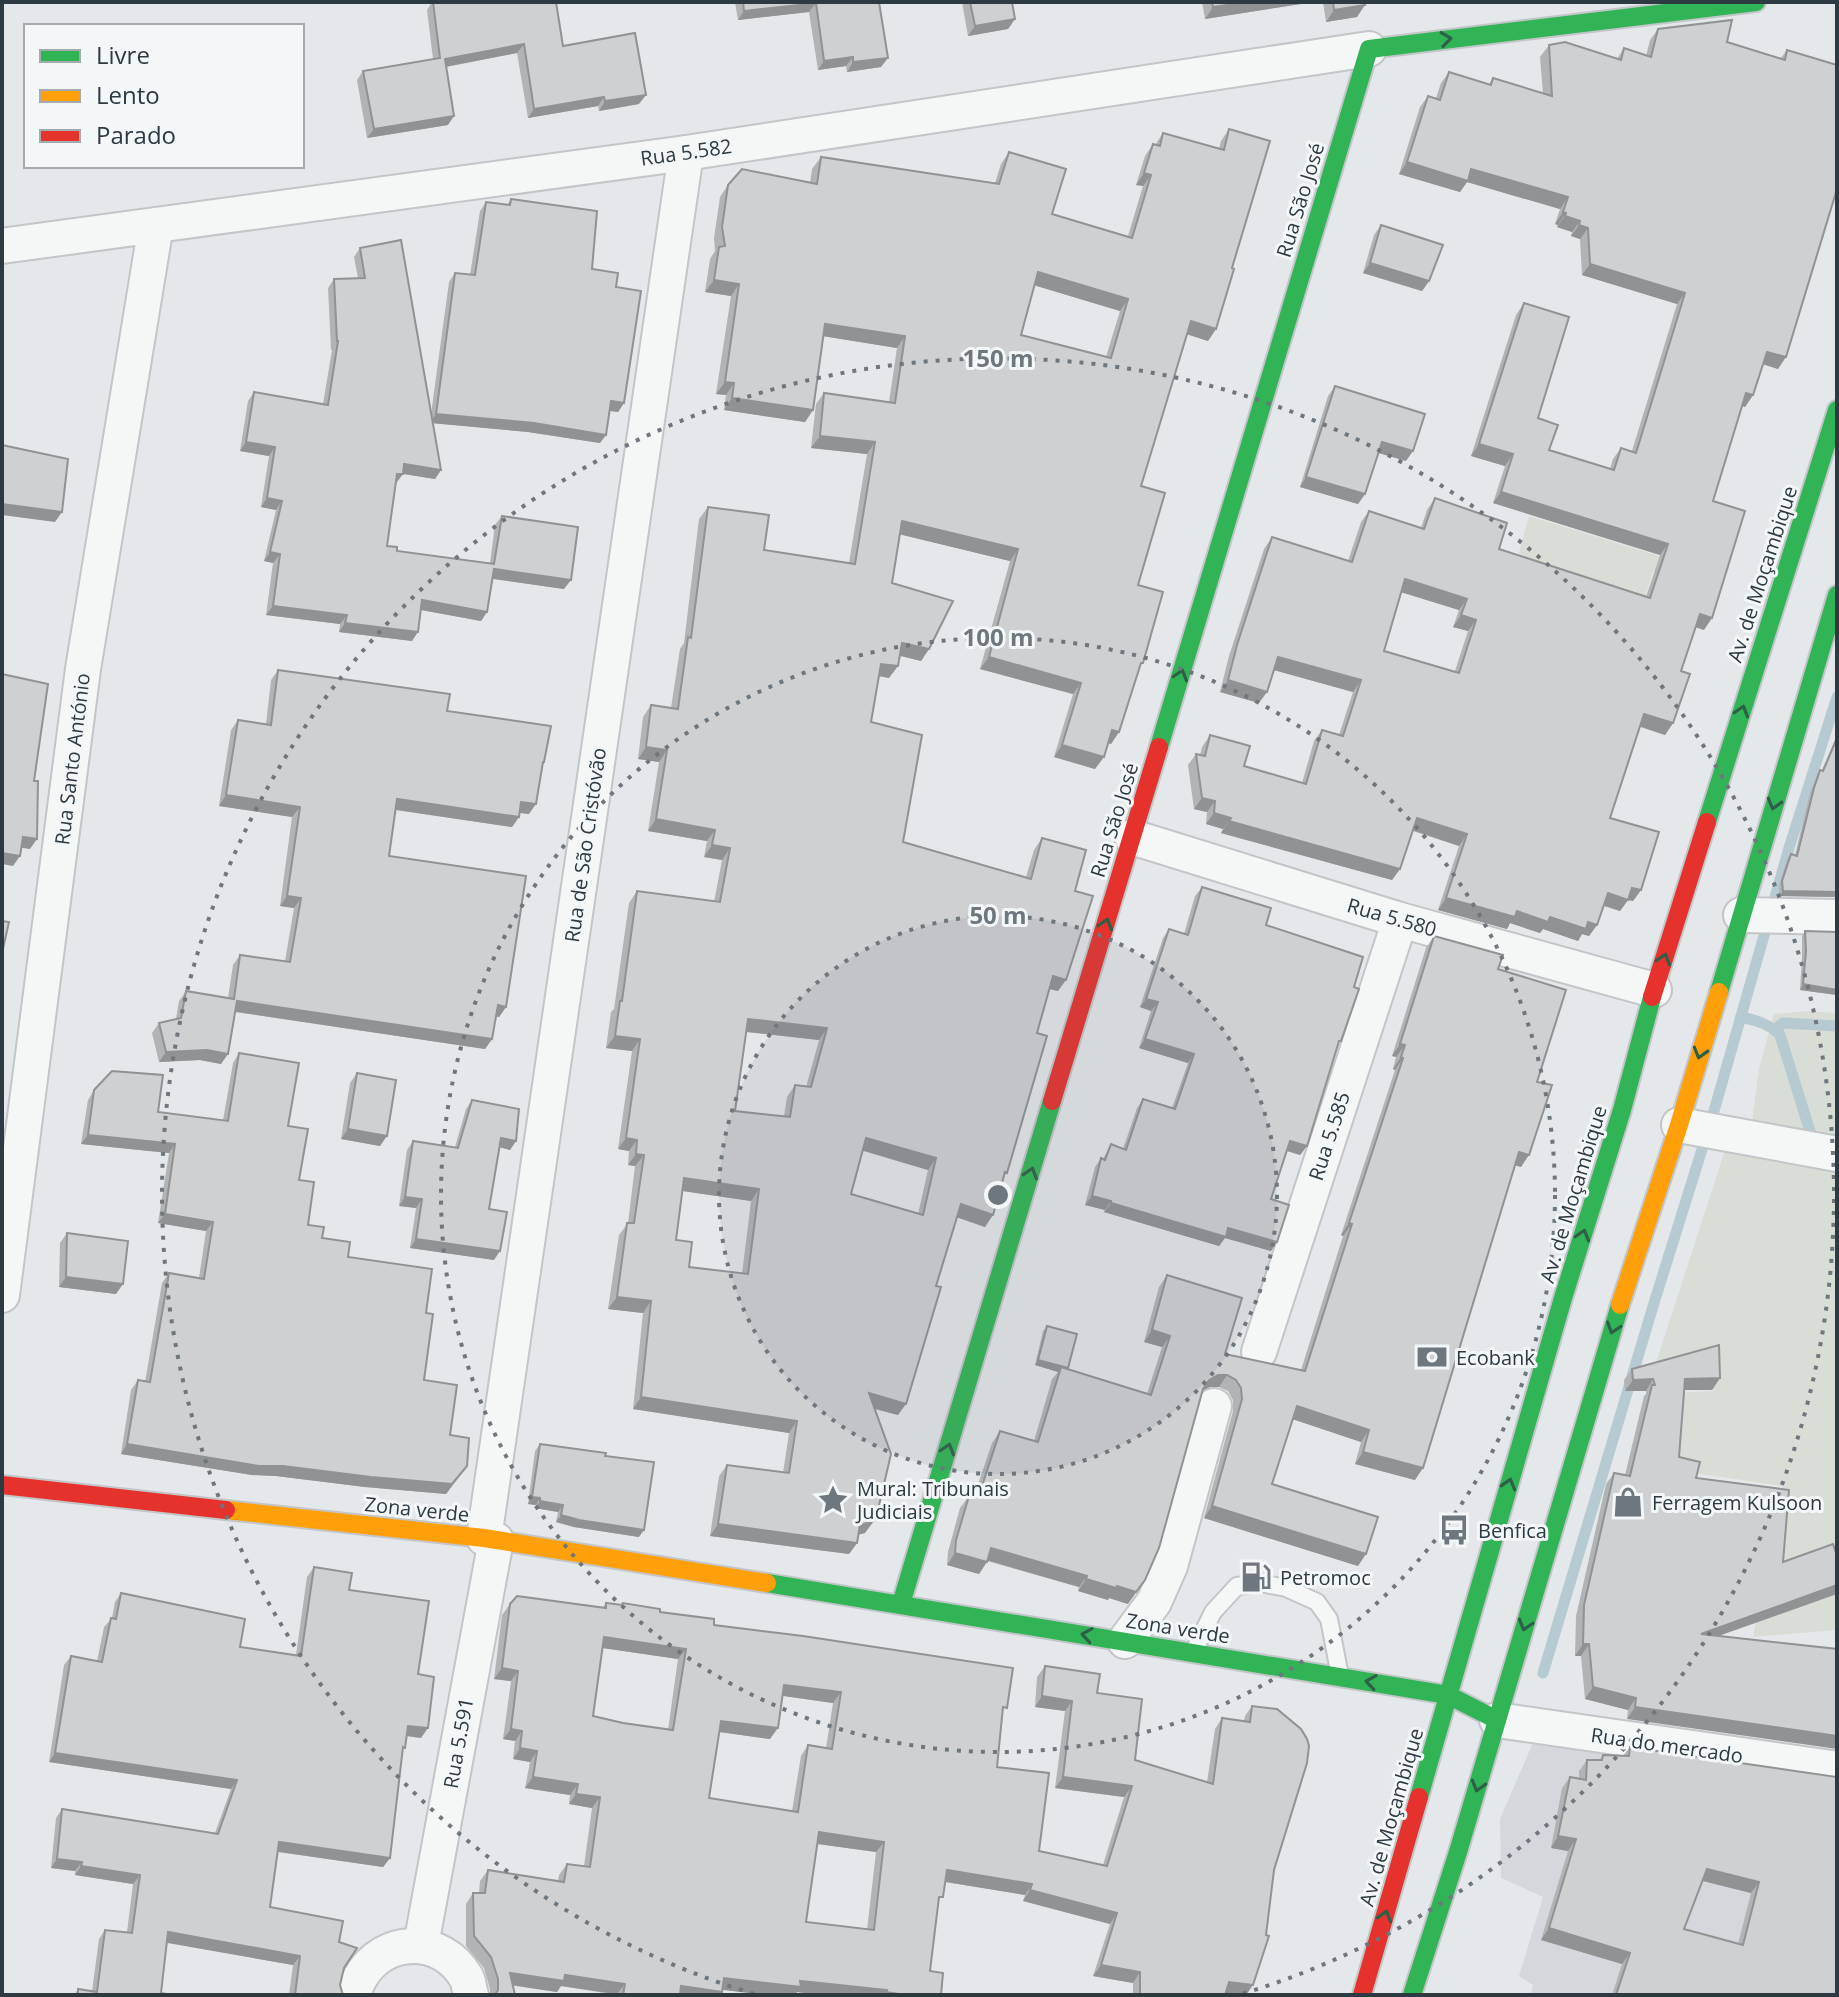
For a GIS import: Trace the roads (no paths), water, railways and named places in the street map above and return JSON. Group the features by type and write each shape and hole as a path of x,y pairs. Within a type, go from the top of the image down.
{"main road":[{"path":"1369,49 1756,2"},
{"name":"Rua São José","path":"901,1604 1369,49"},
{"name":"Av. de Moçambique","path":"1362,1995 1559,1314 1622,1110 1654,990 1837,410"},
{"path":"1412,1995 1458,1852 1607,1346 1679,1125 1837,595"},
{"name":"Zona verde","path":"2,1485 490,1539 1448,1695 1497,1720"}],"street":[{"name":"Rua 5.582","path":"2,246 686,153 1369,49"},
{"name":"Rua de São Cristóvão","path":"490,1539 686,153"},
{"name":"Rua Santo António","path":"2,1295 83,669 156,225"},
{"name":"Rua 5.580","path":"1132,837 1400,920 1654,990"},
{"path":"1741,915 1837,917"},
{"name":"Rua 5.585","path":"1259,1352 1400,920"},
{"path":"1679,1125 1837,1154"},
{"path":"1125,1641 1154,1602 1170,1566 1214,1406"},
{"name":"Rua 5.591","path":"421,1945 490,1539"},
{"name":"Rua do mercado","path":"1497,1720 1837,1769"},
{"path":"354,1995 367,1964 392,1948 421,1945 448,1956 467,1978 471,1995"}],"lane":[{"path":"1194,1652 1213,1612 1237,1586 1260,1583 1286,1588 1317,1602 1329,1619 1340,1677"}],"waterway":[{"path":"1543,1673 1714,1111 1789,848 1837,697"},
{"path":"1741,1017 1767,1025 1780,1035 1814,1144"},
{"path":"1775,1030 1783,1023 1837,1026"}],"place":[{"name":"Ecobank","path":"1432,1357"},
{"name":"Mural: Tribunais Judiciais","path":"833,1500"},
{"name":"Ferragem Kulsoon","path":"1628,1502"},
{"name":"Benfica","path":"1454,1530"},
{"name":"Petromoc","path":"1256,1577"}]}
